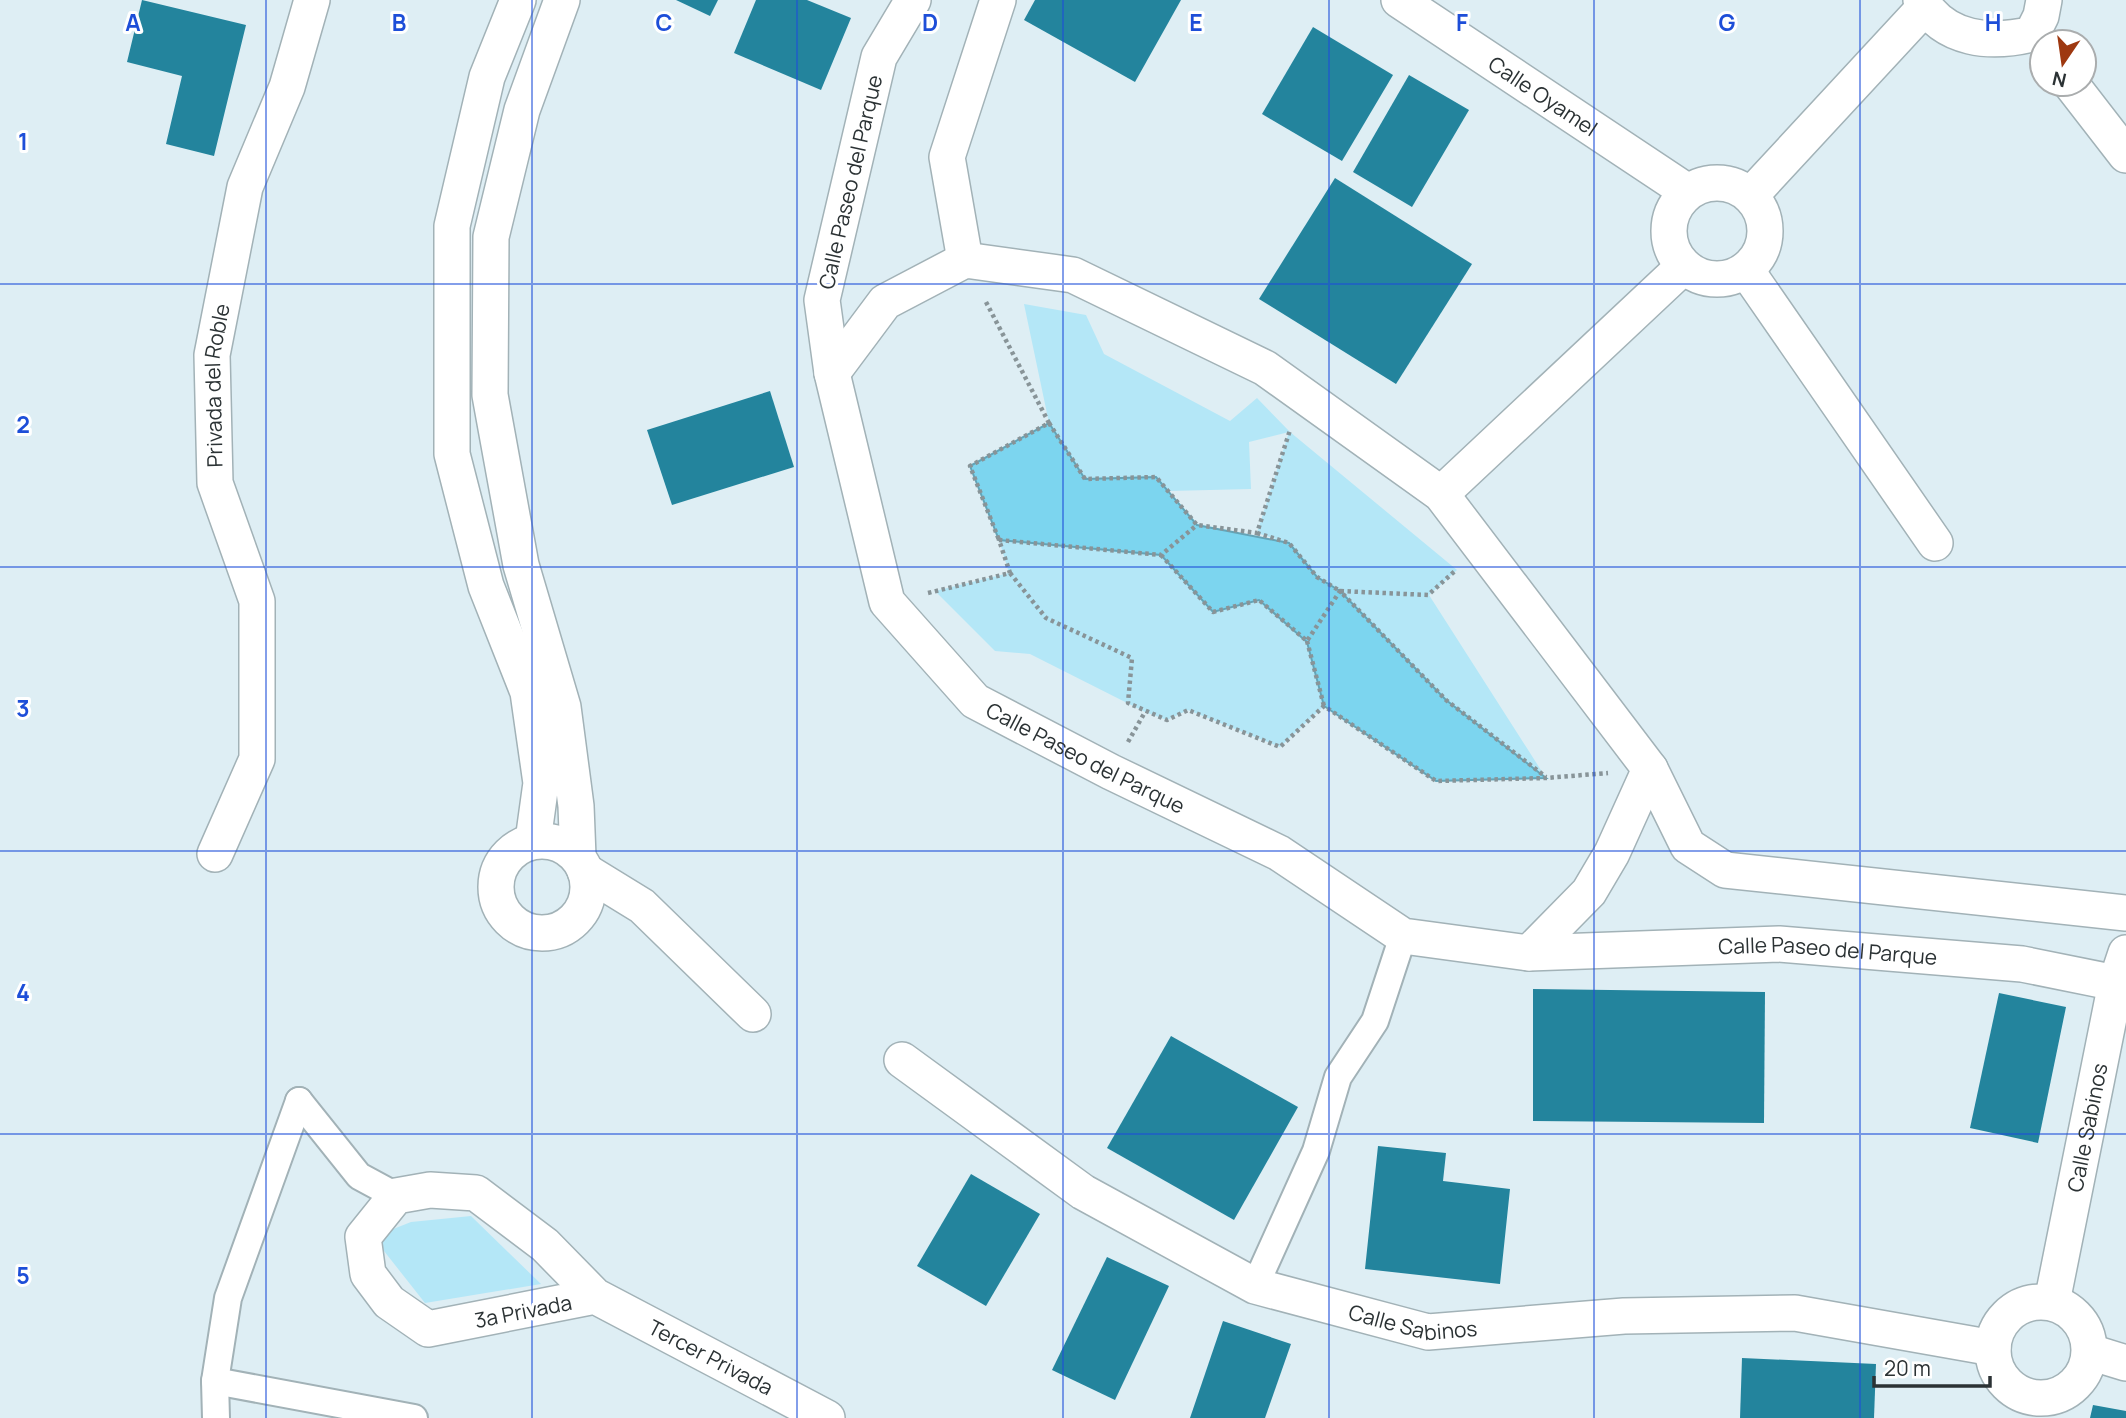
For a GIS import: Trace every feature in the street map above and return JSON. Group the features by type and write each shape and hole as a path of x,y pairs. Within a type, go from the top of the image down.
{"street":[{"name":"Privada del Roble","path":"215,854 257,759 257,601 215,483 212,355 244,187 287,87 312,0"},
{"path":"518,0 487,77 452,226 452,454 486,586 528,692 541,783 533,841"},
{"path":"562,0 522,110 491,237 490,395 521,565 562,708 582,864 589,887 586,903 578,917 565,928 550,933 534,933 519,927 506,917 498,903 495,887 498,871 506,857 518,847 533,841 550,841 565,847 582,864 642,906 753,1014"},
{"name":"Calle Paseo del Parque","path":"913,0 878,57 822,300 832,373 887,603 975,701 1123,778 1279,853 1403,936 1529,953 1779,944 2123,974"},
{"path":"965,260 947,156 998,0"},
{"name":"Calle Oyamel","path":"1399,0 1688,192"},
{"path":"2038,28 2044,0"},
{"path":"1751,195 1923,3 1942,23 1963,34 1986,40 2028,40"},
{"path":"2082,98 2126,155"},
{"path":"1703,184 1736,186 1751,195 1761,209 1766,226 1765,243 1758,258 1746,270 1731,278 1714,280 1698,276 1683,267 1673,253 1668,237 1669,220 1676,204 1688,192 1703,184"},
{"path":"832,373 884,302 965,260 1073,275 1265,368 1441,494 1650,769 1688,846 1725,870 2126,913"},
{"path":"1441,494 1683,267"},
{"path":"1746,270 1936,543"},
{"path":"1529,953 1589,892 1612,853 1650,769"},
{"path":"1255,1286 1316,1151 1338,1077 1375,1021 1403,936"},
{"name":"Calle Sabinos","path":"2052,1302 2123,974"},
{"name":"Calle Sabinos","path":"902,1060 1083,1192 1255,1286 1428,1332 1624,1317 1795,1313 1993,1348"},
{"path":"216,1418 215,1381 228,1298 299,1101 359,1176 397,1196"},
{"name":"3a Privada","path":"430,1190 476,1193 545,1245 595,1296 428,1329 388,1302 368,1273 363,1237 397,1196 430,1190"},
{"name":"Tercer Privada","path":"595,1296 827,1418"},
{"path":"2035,1301 2052,1302 2067,1309 2080,1320 2087,1335 2090,1352 2087,1368 2078,1382 2064,1393 2030,1408 2003,1380 1995,1365 1993,1348 1996,1331 2005,1317 2018,1307 2035,1301"},
{"path":"2090,1352 2126,1363"},
{"path":"215,1381 414,1418"}],"path":[{"path":"965,260 1049,423 1085,479 1156,477 1197,525 1257,533 1289,543 1317,577 1340,591 1446,700 1546,778"},
{"path":"1257,533 1301,395"},
{"path":"1049,423 970,466 1010,573 1046,618 1132,658 1128,704 1167,720 1188,710 1280,747 1324,706"},
{"path":"1161,555 1197,525"},
{"path":"999,540 1161,555 1213,612 1259,600 1307,642 1324,706 1436,781 1546,778 1650,769"},
{"path":"1340,591 1428,595 1483,548"},
{"path":"887,603 1010,573"},
{"path":"1307,642 1340,591"}],"shaded area":[{"path":"1024,304 1086,315 1104,354 1230,421 1257,398 1290,432 1457,570 1429,595 1546,778 1446,700 1340,591 1317,577 1289,543 1257,533 1289,432 1249,442 1251,489 1169,491 1156,477 1085,479 1049,423"},
{"path":"1049,423 1085,479 1156,477 1197,525 1289,543 1317,577 1340,591 1446,700 1546,778 1436,781 1324,706 1307,642 1259,600 1213,612 1161,555 999,540 970,466"},
{"path":"999,540 1161,555 1213,612 1259,600 1307,641 1324,706 1280,747 1188,710 1167,720 1145,712 1030,654 995,651 935,591 1009,573"},
{"path":"471,1216 541,1284 425,1303 373,1237 411,1222"}],"building":[{"path":"142,0 246,25 214,156 166,144 182,76 127,62"},
{"path":"676,0 718,0 710,16"},
{"path":"756,0 807,0 851,18 821,90 734,53"},
{"path":"1035,0 1181,0 1135,82 1024,20"},
{"path":"1313,27 1393,75 1342,161 1262,114"},
{"path":"1409,75 1469,110 1412,207 1353,172"},
{"path":"1335,178 1472,264 1396,384 1259,299"},
{"path":"770,391 794,467 672,505 647,430"},
{"path":"1533,989 1765,992 1764,1123 1533,1121"},
{"path":"1999,993 2066,1007 2038,1143 1970,1128"},
{"path":"1171,1036 1298,1107 1234,1220 1107,1148"},
{"path":"1378,1146 1446,1153 1443,1181 1510,1189 1500,1284 1365,1269"},
{"path":"971,1174 1040,1214 986,1306 917,1266"},
{"path":"1107,1257 1169,1286 1115,1400 1052,1370"},
{"path":"1223,1321 1291,1344 1265,1418 1190,1418"},
{"path":"1742,1358 1876,1364 1874,1418 1740,1418"},
{"path":"2093,1405 2126,1411 2126,1418 2090,1418"}]}
